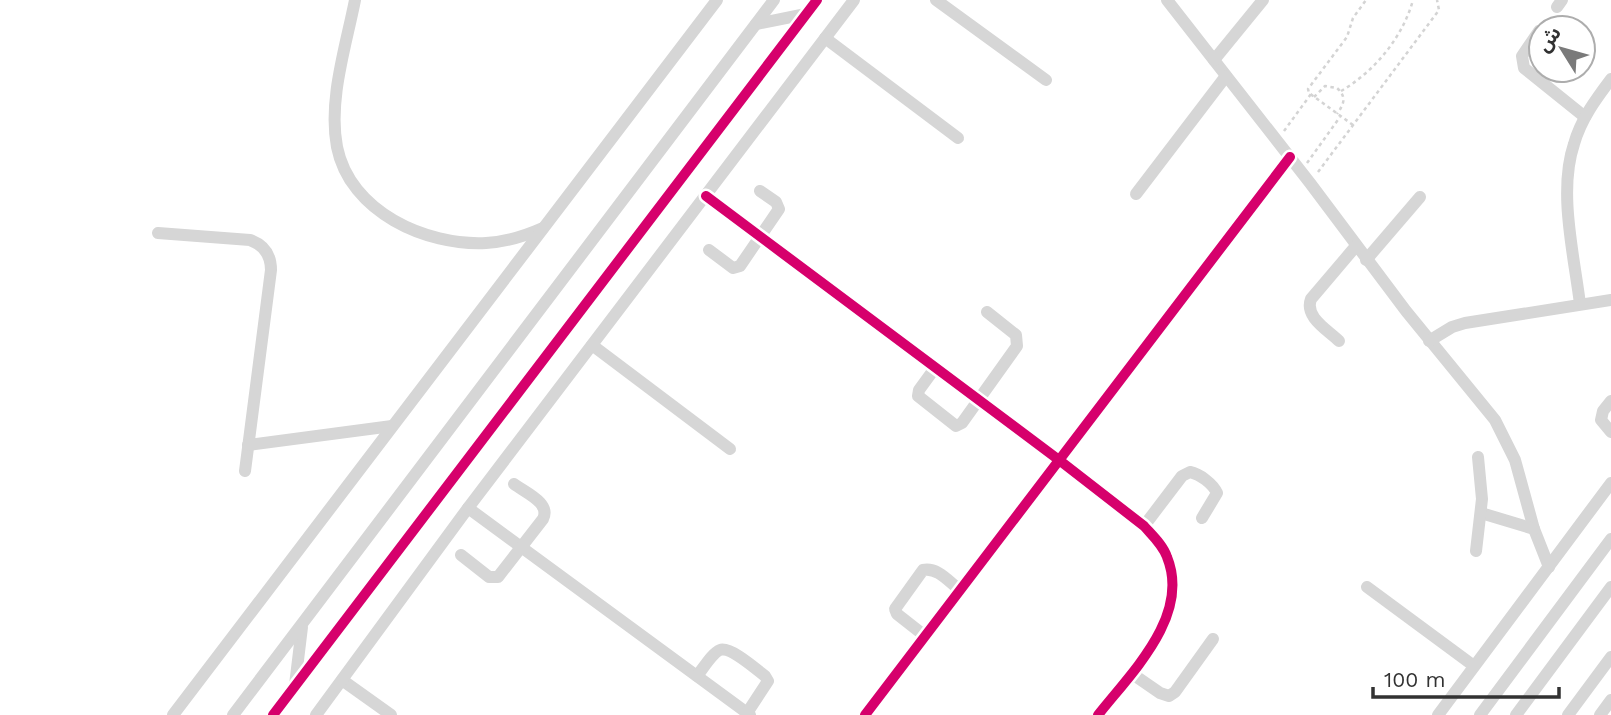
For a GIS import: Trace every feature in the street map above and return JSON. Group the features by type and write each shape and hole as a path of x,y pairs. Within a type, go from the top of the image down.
{"street":[{"path":"355,0 335,123 340,157 358,191 376,209 402,225 454,241 497,242 543,228"},
{"path":"173,715 717,0"},
{"path":"233,715 774,0"},
{"path":"273,715 817,0"},
{"path":"316,715 468,508 854,0"},
{"path":"936,0 1046,80"},
{"path":"1167,0 1429,341 1482,401 1506,439 1515,460 1534,529 1549,567"},
{"path":"1214,60 1263,0"},
{"path":"756,24 806,14"},
{"path":"825,38 958,138"},
{"path":"1527,49 1522,56 1527,70"},
{"path":"1136,194 1226,76"},
{"path":"1580,304 1567,180 1573,145 1585,117 1611,79"},
{"path":"1544,84 1585,117"},
{"path":"866,715 1290,157"},
{"path":"709,250 733,268 737,268 779,209 778,204 761,191"},
{"path":"706,196 1144,526 1167,557 1172,586 1168,616 1153,642 1098,715"},
{"path":"1366,260 1420,197"},
{"path":"158,233 250,240 262,247 270,257 271,270 244,471"},
{"path":"1339,341 1311,316 1308,305 1356,246"},
{"path":"1429,341 1452,327 1465,323 1611,300"},
{"path":"935,368 919,390 918,396 956,426 962,423 1017,346 1016,335 988,312"},
{"path":"592,345 730,449"},
{"path":"1611,401 1603,411 1601,420 1611,432"},
{"path":"248,445 392,426"},
{"path":"1476,551 1481,513 1478,457"},
{"path":"1144,526 1182,476 1190,472 1196,473 1217,493 1202,518"},
{"path":"1438,715 1611,483"},
{"path":"461,555 489,577 495,578 522,547 545,516 546,510 514,484"},
{"path":"468,508 744,713 768,681 730,651 723,649 717,651 697,676"},
{"path":"1481,513 1534,529"},
{"path":"1480,715 1611,539"},
{"path":"925,636 897,614 895,609 923,570 936,571 960,590"},
{"path":"1367,587 1474,666"},
{"path":"1516,715 1611,587"},
{"path":"295,685 302,625"},
{"path":"1131,673 1168,696 1175,692 1213,639"},
{"path":"1568,715 1611,657"},
{"path":"342,680 391,715"},
{"path":"1600,715 1611,700"}],"path":[{"path":"1353,125 1312,95 1308,89 1347,37 1353,18 1366,0"},
{"path":"1341,91 1365,75 1385,53 1399,32 1413,0"},
{"path":"1310,183 1439,10 1437,0"},
{"path":"1277,141 1312,95 1325,86 1333,86 1341,91 1344,104 1339,115 1301,171"}],"cycle path":[{"path":"273,715 817,0"},
{"path":"865,715 1290,157"},
{"path":"706,196 1059,460 1144,526 1160,544 1167,557 1172,579 1171,601 1164,622 1141,662 1098,715"}]}
